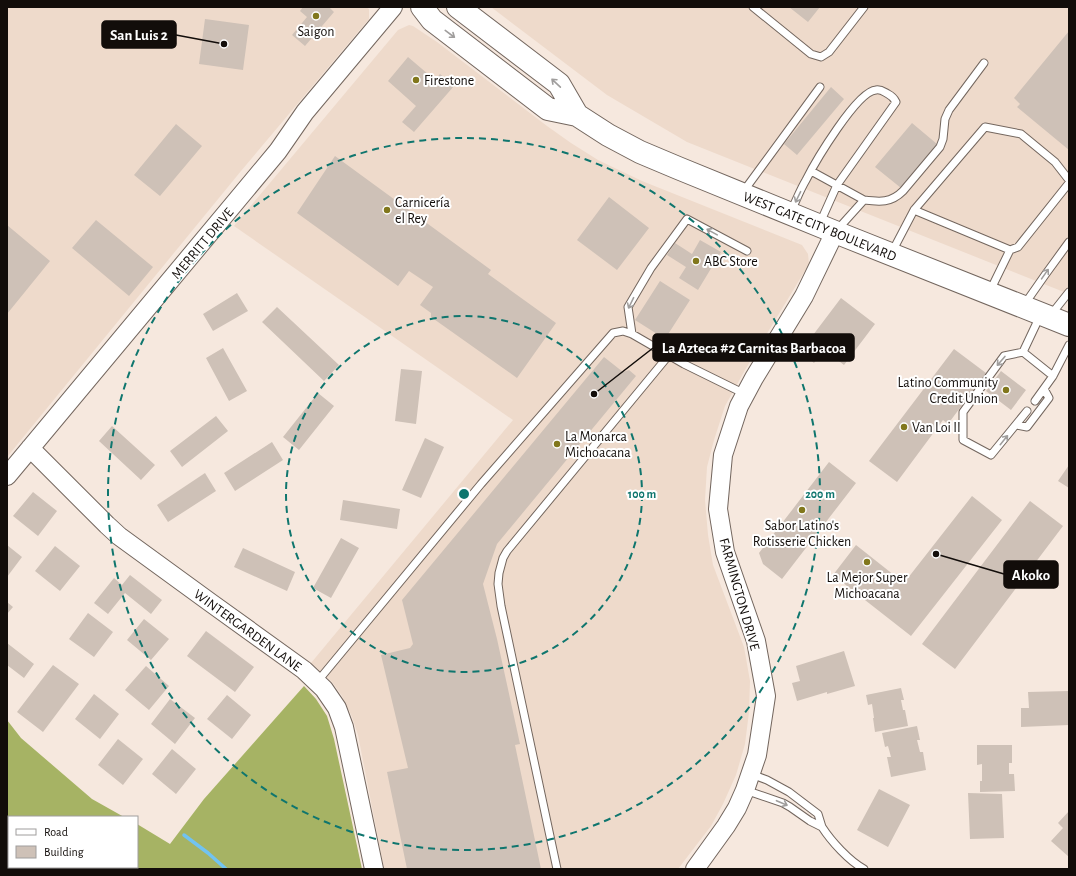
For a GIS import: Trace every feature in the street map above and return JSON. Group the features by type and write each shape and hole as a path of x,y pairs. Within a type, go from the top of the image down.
{"main road":[{"name":"WEST GATE CITY BOULEVARD","path":"422,7 432,20 548,109 577,115 608,135 640,152 827,229 1046,315"},
{"name":"WEST GATE CITY BOULEVARD","path":"458,7 559,84 577,115"}],"street":[{"name":"MERRITT DRIVE","path":"7,476 278,151 305,112 393,7"},
{"name":"FARMINGTON DRIVE","path":"695,869 737,808 748,782 757,755 766,696 756,641 725,552 718,509 723,455 739,406 745,394 804,296 827,229"},
{"name":"WINTERGARDEN LANE","path":"30,448 119,536 304,670 324,689 337,708 344,728 374,869"}],"lane":[{"path":"753,7 811,54 821,57 829,52 864,7"},
{"path":"811,171 864,200 888,201 893,199 903,191 940,147 943,139 945,119 949,110 984,63"},
{"path":"741,194 820,87"},
{"path":"789,213 811,171 854,106 865,95 872,91 882,91 895,98 896,102 837,185 833,194 827,229"},
{"path":"891,254 914,210 985,127 1021,134 1055,162 1069,180"},
{"path":"914,210 1010,250 1018,247 1069,183"},
{"path":"827,229 864,200"},
{"path":"632,334 628,307 651,268 687,219 746,251"},
{"path":"1046,315 1045,275 1069,242"},
{"path":"990,293 1010,250"},
{"path":"1027,412 991,455 963,440 962,412 1004,356 1023,352 1046,315 1069,292"},
{"path":"316,682 481,484 613,333 623,331 632,334 745,394"},
{"path":"1035,401 1053,376 1069,345"},
{"path":"1023,352 1053,376"},
{"path":"557,869 503,619 498,584 499,573 503,558 507,551 669,355"},
{"path":"1016,425 1027,427 1049,398 1044,389"},
{"path":"748,782 767,780 798,798 818,814 822,827 829,837 852,861 864,869"},
{"path":"748,782 790,807 810,822 822,827"}],"shaded area":[{"path":"7,7 366,7 369,9 369,19 241,171 7,457"},
{"path":"491,7 1069,7 1069,294 687,142 607,95"},
{"path":"409,25 413,26 437,42 547,126 598,160 642,181 802,245 808,254 809,264 725,406 707,467 705,500 708,535 713,565 744,647 750,681 749,712 745,744 736,775 723,804 711,826 678,869 384,869 358,735 352,717 342,696 332,682 311,663 513,420 234,226 398,30"}],"green space":[{"path":"304,686 316,699 327,716 334,739 362,869 7,869 7,720 21,738 92,799 122,816 8,816 8,868 138,868 138,825 170,844 204,799"}],"building":[{"path":"303,7 329,7 334,12 305,46 292,35 307,17 300,11"},
{"path":"789,7 820,7 808,22"},
{"path":"205,19 249,25 243,70 199,64"},
{"path":"1069,31 1069,150 1017,107 1020,104 1014,98"},
{"path":"408,57 435,80 440,74 454,86 414,132 402,122 416,106 388,81"},
{"path":"831,87 844,99 797,155 784,144"},
{"path":"912,123 937,144 901,188 875,167"},
{"path":"176,124 202,146 160,196 134,175"},
{"path":"335,156 491,270 488,274 556,323 517,378 431,317 431,313 420,305 433,287 409,271 398,286 297,213"},
{"path":"609,197 649,228 617,270 577,240"},
{"path":"96,220 153,267 129,296 72,248"},
{"path":"7,225 50,261 7,314"},
{"name":"ABC Store","path":"700,240 721,252 698,290 679,278 686,267 667,255 675,243 692,254"},
{"path":"660,281 690,300 665,339 635,320"},
{"path":"237,293 248,311 213,331 203,314"},
{"path":"841,298 875,324 844,365 810,339"},
{"path":"277,307 339,365 324,381 262,322"},
{"path":"223,348 247,391 229,401 206,358"},
{"path":"814,348 821,354 814,363 807,357"},
{"path":"954,349 986,373 948,424 943,420 897,482 869,461"},
{"path":"604,357 623,372 629,370 636,376 497,544 483,584 497,639 520,744 515,745 541,869 407,869 387,772 408,768 381,655 410,648 413,644 402,600"},
{"path":"401,369 422,371 416,424 395,421"},
{"name":"Latino Community Credit Union","path":"1001,371 1026,390 1011,410 986,391"},
{"path":"318,393 334,406 299,450 283,437"},
{"path":"216,416 228,431 182,467 170,451"},
{"path":"112,426 155,465 141,480 99,441"},
{"path":"425,438 444,447 421,498 402,490"},
{"path":"272,442 283,460 235,491 224,473"},
{"path":"829,462 856,483 782,579 763,564 759,553"},
{"path":"1069,465 1069,488 1058,481"},
{"path":"205,473 216,491 168,522 157,505"},
{"path":"33,492 57,511 38,536 13,516"},
{"path":"972,496 1002,520 911,636 833,575 856,545 904,583"},
{"path":"343,500 400,509 397,529 340,520"},
{"path":"1030,501 1063,526 955,669 922,644"},
{"path":"341,538 359,548 331,598 313,588"},
{"path":"7,545 22,557 7,577"},
{"path":"55,546 80,566 60,591 35,571"},
{"path":"243,548 295,572 287,591 234,567"},
{"path":"130,575 162,600 151,614 125,593 108,614 94,603 114,578 122,585"},
{"path":"7,602 13,607 7,614"},
{"path":"88,613 113,632 94,657 69,639"},
{"path":"144,619 169,639 151,660 127,640"},
{"path":"206,631 254,667 235,692 187,656"},
{"path":"7,643 34,664 24,678 7,665"},
{"path":"844,651 855,686 827,694 827,692 797,701 792,683 800,681 796,666"},
{"path":"53,665 79,684 43,732 17,712"},
{"path":"146,666 169,686 149,710 125,690"},
{"path":"901,688 904,700 901,700 903,710 905,710 908,726 875,732 872,704 868,705 866,695"},
{"path":"1069,691 1069,725 1021,727 1021,708 1029,708 1028,692"},
{"path":"94,694 119,714 100,739 75,719"},
{"path":"227,695 251,715 232,739 207,719"},
{"path":"170,699 195,718 175,744 151,724"},
{"path":"917,726 920,740 917,740 920,752 923,752 926,770 891,777 887,757 891,757 888,746 885,747 882,733"},
{"path":"118,739 143,759 123,785 98,765"},
{"path":"977,745 1012,745 1012,763 1009,763 1009,774 1014,774 1015,791 980,792 980,781 982,781 982,764 977,765"},
{"path":"172,749 196,769 176,794 152,774"},
{"path":"879,789 910,805 888,847 857,830"},
{"path":"968,793 1002,794 1004,838 970,839"},
{"path":"1069,811 1069,857 1051,841 1063,828 1058,823"}],"waterway":[{"path":"184,835 226,869"}],"place":[{"name":"Saigon","path":"316,16"},
{"name":"San Luis 2","path":"224,44"},
{"name":"Firestone","path":"416,80"},
{"name":"Carnicería el Rey","path":"387,210"},
{"name":"ABC Store","path":"696,261"},
{"name":"Latino Community Credit Union","path":"1006,390"},
{"name":"La Azteca #2 Carnitas Barbacoa","path":"594,394"},
{"name":"Van Loi II","path":"904,427"},
{"name":"La Monarca Michoacana","path":"557,444"},
{"name":"Sabor Latino's Rotisserie Chicken","path":"802,510"},
{"name":"Akoko","path":"936,554"},
{"name":"La Mejor Super Michoacana","path":"867,562"}]}
